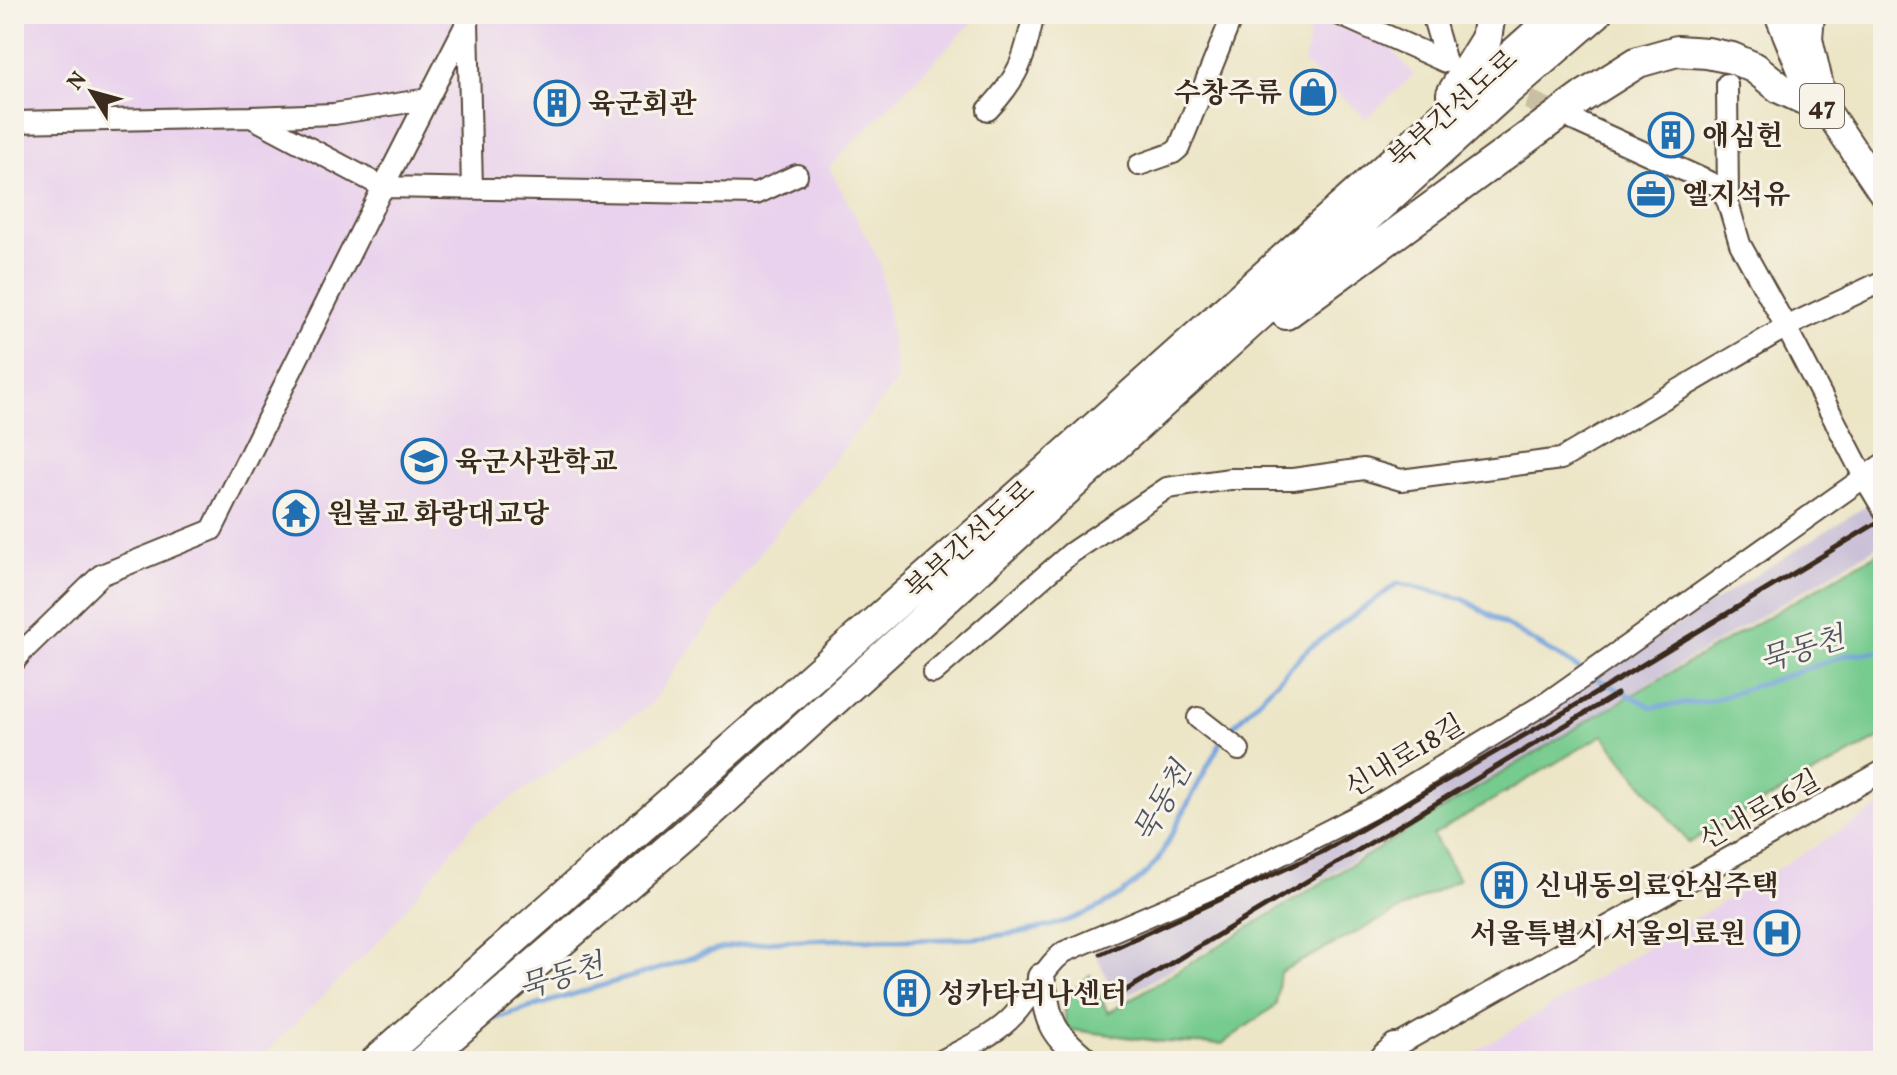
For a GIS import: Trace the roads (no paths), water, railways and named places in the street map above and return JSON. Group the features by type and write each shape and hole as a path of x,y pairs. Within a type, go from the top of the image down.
{"highway":[{"path":"1430,128 1481,49 1490,14"},
{"name":"북부간선도로","path":"376,1061 1558,14"},
{"name":"북부간선도로","path":"423,1061 711,812 1501,96 1596,14"},
{"path":"1809,14 1807,39 1823,108"},
{"path":"1183,386 1342,274 1584,96 1638,62 1677,51 1732,58 1755,68 1780,88 1823,108"}],"main road":[{"name":"47","path":"1778,14 1800,70 1883,194"},
{"path":"1041,977 1048,1015 1055,1032 1086,1061"}],"street":[{"path":"988,110 1007,90 1020,68 1034,14"},
{"path":"1139,165 1179,148 1233,14"},
{"path":"1338,14 1446,62 1432,14"},
{"path":"14,662 101,575 212,530 468,17"},
{"path":"468,17 472,189"},
{"path":"1727,84 1728,203"},
{"path":"14,122 334,114 428,99"},
{"path":"251,117 383,187 756,194 797,175"},
{"path":"1573,120 1720,187 1740,244 1883,509"},
{"path":"933,673 1071,553 1167,488 1230,479 1293,479 1364,469 1401,480 1561,459 1786,327 1883,281"},
{"name":"신내로18길","path":"941,1061 1005,1023 1058,956 1227,882 1375,807 1549,701 1883,464"},
{"path":"1198,718 1239,750"},
{"name":"신내로16길","path":"1370,1061 1388,1054 1883,771"}],"waterway":[{"name":"묵동천","path":"1225,735 1308,649 1398,583 1463,599 1583,671"},
{"name":"묵동천","path":"1592,676 1652,707 1710,701 1850,654 1883,652"},
{"name":"묵동천","path":"490,1020 731,946 793,940 963,938 1019,933 1071,919 1118,896 1158,860 1220,743"}],"tunnel":[{"path":"1501,87 1566,117"}],"railway":[{"path":"1101,954 1322,852 1568,710 1883,519"},
{"path":"1120,994 1617,694"}],"place":[{"name":"수창주류","path":"1313,92"},
{"name":"육군회관","path":"557,103"},
{"name":"애심헌","path":"1671,135"},
{"name":"엘지석유","path":"1651,194"},
{"name":"육군사관학교","path":"424,461"},
{"name":"원불교 화랑대교당","path":"296,513"},
{"name":"신내동의료안심주택","path":"1504,885"},
{"name":"서울특별시 서울의료원","path":"1777,933"},
{"name":"성카타리나센터","path":"907,993"}]}
